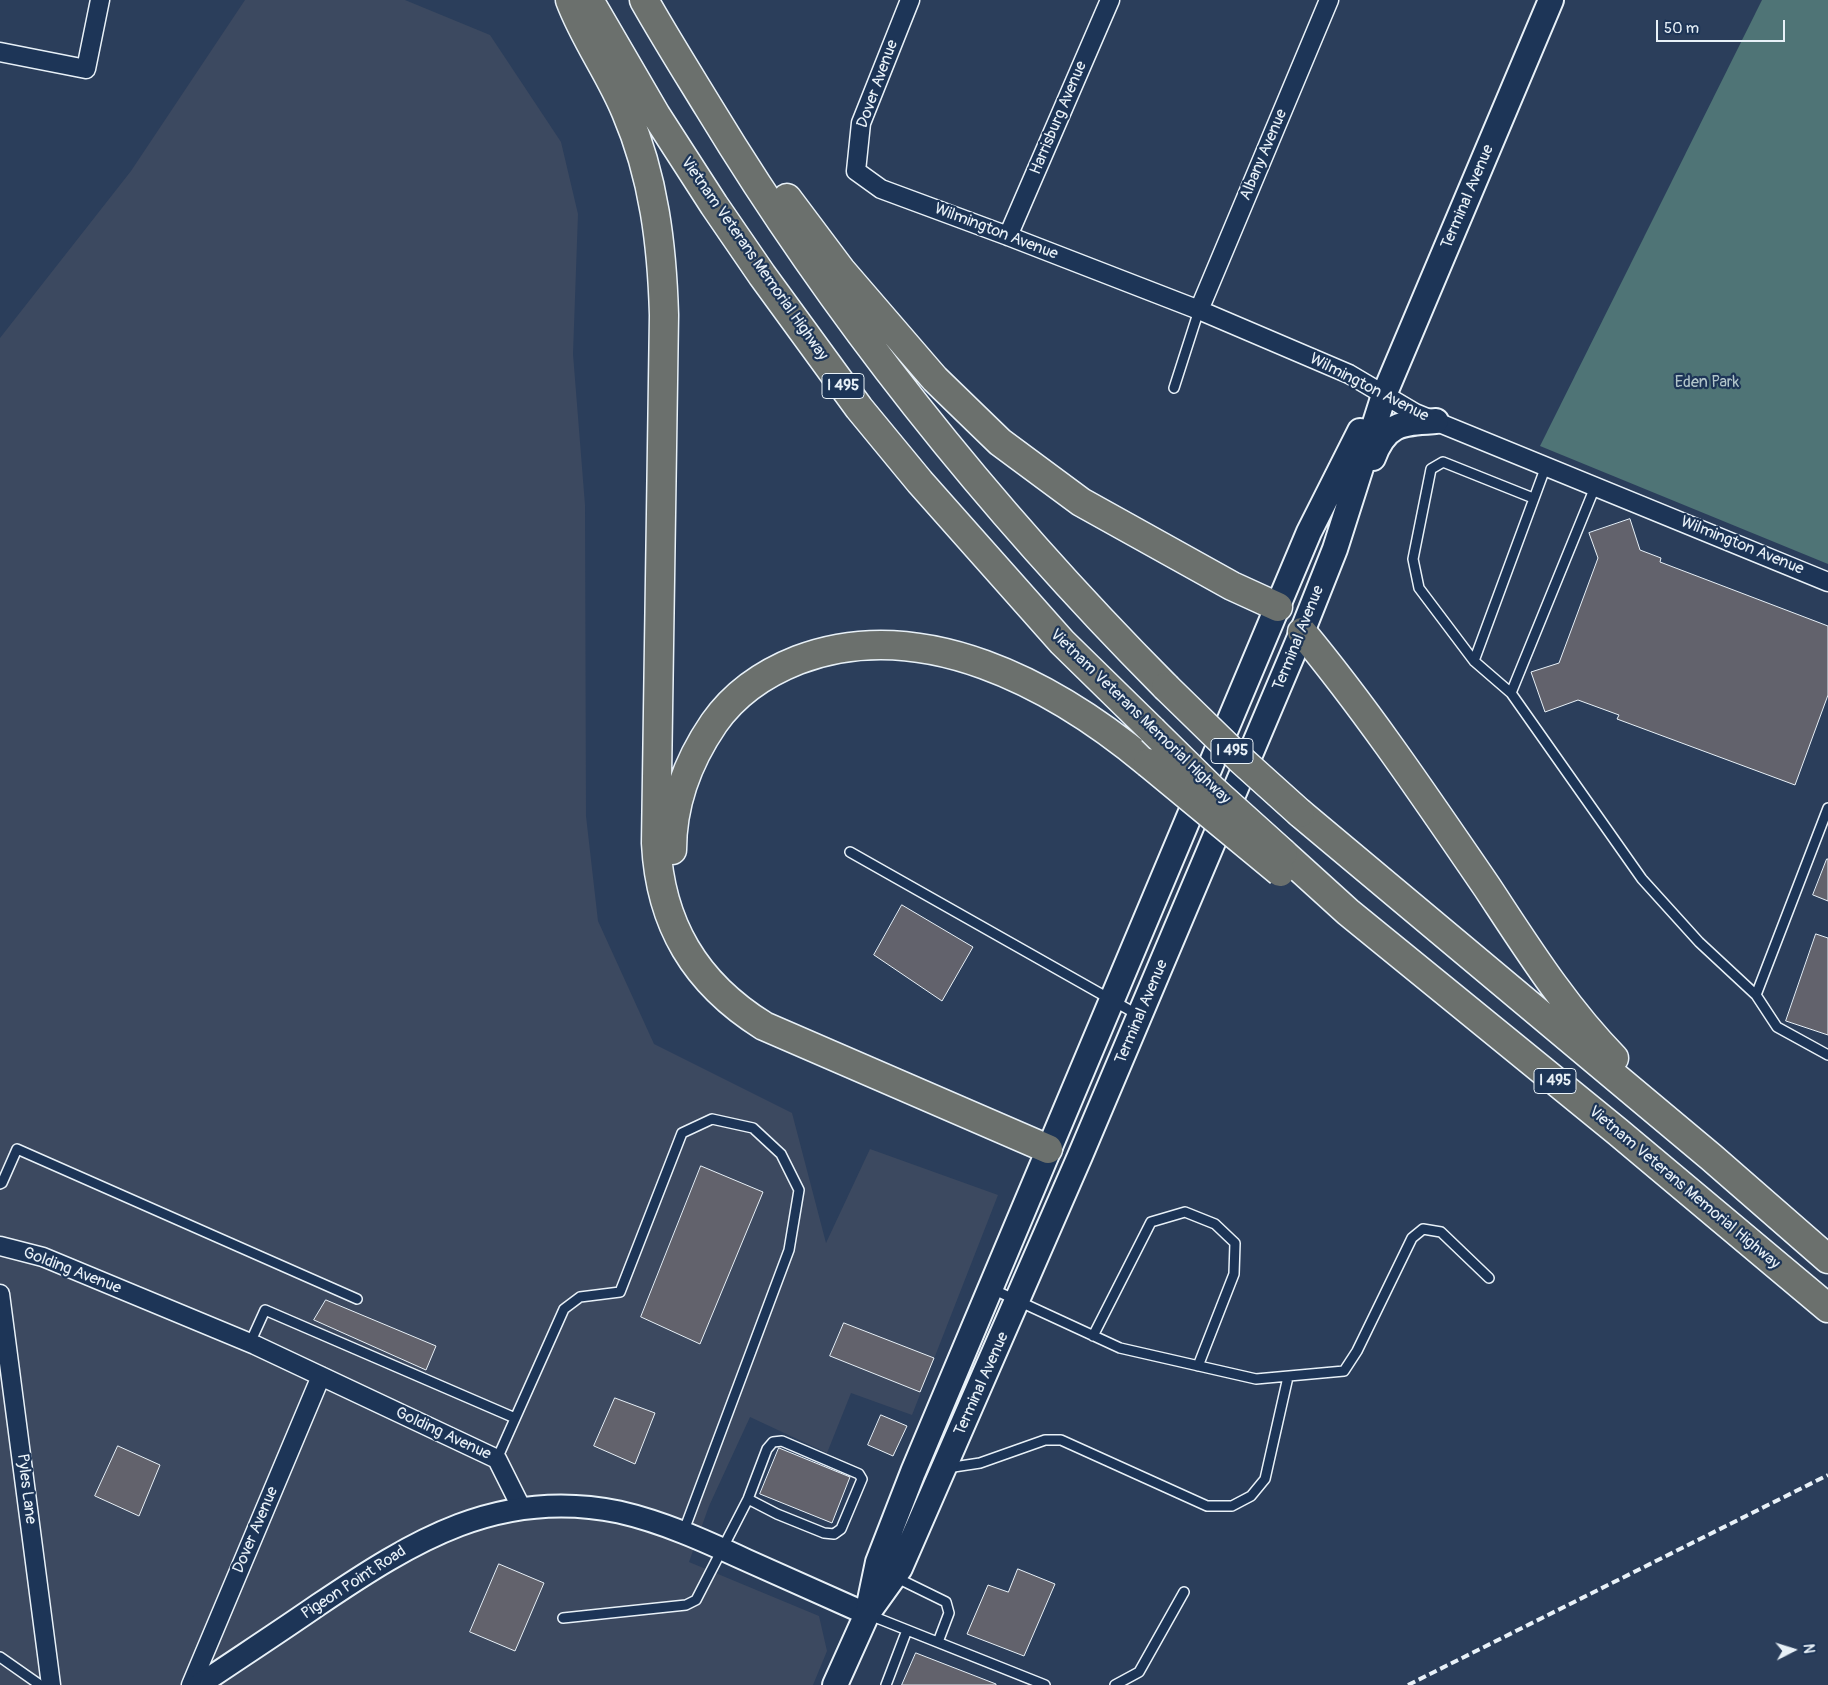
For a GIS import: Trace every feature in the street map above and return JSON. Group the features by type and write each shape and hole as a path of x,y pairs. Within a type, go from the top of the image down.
{"highway":[{"path":"570,0 580,24 615,89 633,130 649,183 660,245 664,316 656,843 662,892 672,923 688,953 707,980 734,1005 764,1026 1052,1142"},
{"name":"Vietnam Veterans Memorial Highway","path":"589,0 656,115 714,206 772,291 859,408 920,482 1055,634 1213,790 1281,863 1348,912 1618,1132 1828,1308"},
{"name":"I 495","path":"644,0 743,165 831,294 882,363 962,464 1058,574 1166,687 1240,759 1300,813 1711,1157 1828,1259"},
{"path":"659,27 841,270 935,379 1000,442 1081,502 1232,586 1278,607"},
{"path":"1302,632 1329,664 1419,788 1532,955 1594,1038 1711,1157"},
{"path":"1052,1142 791,1020 732,982 720,969 704,948 684,908 674,872 673,855 674,820 677,801 689,768 718,717 742,692 773,671 826,651 862,646 899,646 925,649 956,656 996,669 1073,708 1116,737 1281,863"}],"main road":[{"name":"Terminal Avenue","path":"867,1614 900,1568 1018,1301 1140,1016 1335,550 1384,395 1552,0"},
{"name":"Terminal Avenue","path":"835,1685 867,1614 882,1553 913,1472 1278,607 1314,523 1362,428 1384,395"},
{"path":"1335,550 1350,522 1379,443 1388,433 1407,423 1436,421"},
{"path":"1278,607 1302,632"},
{"path":"1052,1142 1080,1156"}],"street":[{"path":"0,52 86,69 100,0"},
{"name":"Dover Avenue","path":"856,171 861,123 910,0"},
{"name":"Harrisburg Avenue","path":"1008,236 1110,0"},
{"name":"Albany Avenue","path":"1199,310 1329,0"},
{"name":"Wilmington Avenue","path":"856,171 881,189 1199,310 1349,374 1415,413 1828,582"},
{"name":"Golding Avenue","path":"0,1246 43,1257 250,1343 498,1459 522,1509"},
{"name":"Pyles Lane","path":"0,1294 52,1685"},
{"name":"Dover Avenue","path":"191,1685 321,1376"},
{"path":"522,1509 551,1506 583,1506 619,1512 645,1519 722,1549 867,1614"},
{"name":"Pigeon Point Road","path":"199,1685 368,1572 414,1545 466,1522 489,1515 522,1509"}],"lane":[{"path":"1174,388 1199,310"},
{"path":"1533,498 1443,462 1430,469 1413,560 1419,588 1474,661 1511,694 1642,879 1699,942 1756,994 1777,1027 1828,1055"},
{"path":"1474,661 1546,466"},
{"path":"1511,694 1595,486"},
{"path":"1756,994 1828,808"},
{"path":"850,852 1140,1016"},
{"path":"498,1459 564,1309 580,1297 620,1292 682,1133 712,1119 753,1128 781,1154 799,1190 789,1250 683,1533"},
{"path":"0,1184 17,1149 357,1299"},
{"path":"1093,1336 1151,1222 1185,1212 1215,1224 1235,1243 1234,1274 1198,1366"},
{"path":"990,1288 1120,1348 1256,1379 1344,1371 1357,1351 1412,1238 1423,1229 1441,1232 1489,1278"},
{"path":"250,1343 265,1310 516,1418"},
{"path":"944,1469 980,1462 1046,1440 1061,1440 1207,1506 1232,1506 1251,1496 1265,1479 1288,1377"},
{"path":"563,1618 686,1604 696,1600 748,1500 766,1449 773,1442 782,1441 859,1474 862,1479 841,1529 834,1534 824,1533 748,1500"},
{"path":"894,1576 946,1602 949,1613 938,1642"},
{"path":"1115,1685 1139,1672 1184,1592"},
{"path":"867,1614 1045,1685"},
{"path":"886,1685 907,1630"},
{"path":"0,1657 40,1685"}],"shaded area":[{"path":"245,0 405,0 490,35 561,142 578,214 573,354 585,505 586,816 598,921 654,1044 792,1113 826,1243 870,1149 998,1195 912,1415 851,1393 827,1453 750,1417 709,1506 689,1562 819,1616 827,1651 813,1685 0,1685 0,338 131,171"}],"green space":[{"name":"Eden Park","path":"1762,0 1828,0 1828,564 1540,446"}],"building":[{"path":"1630,519 1640,550 1661,558 1660,562 1828,626 1828,695 1795,785 1617,719 1619,715 1578,700 1545,712 1531,672 1559,663 1598,558 1589,533"},
{"path":"1828,859 1828,901 1813,895"},
{"path":"902,905 973,947 942,1001 874,955"},
{"path":"1816,934 1828,938 1828,1035 1786,1021"},
{"path":"701,1166 763,1192 700,1344 641,1317"},
{"path":"326,1300 436,1346 426,1370 314,1320"},
{"path":"844,1323 934,1358 920,1392 830,1356"},
{"path":"615,1398 655,1413 635,1464 594,1446"},
{"path":"881,1415 907,1426 893,1456 868,1445"},
{"path":"118,1446 160,1465 139,1516 95,1496"},
{"path":"779,1448 850,1477 832,1523 760,1494"},
{"path":"499,1564 544,1583 515,1651 470,1632"},
{"path":"1018,1569 1055,1584 1024,1656 967,1634 988,1585 1008,1592"},
{"path":"916,1653 996,1684 996,1685 902,1685"}],"railway":[{"path":"1408,1685 1828,1475"}]}
